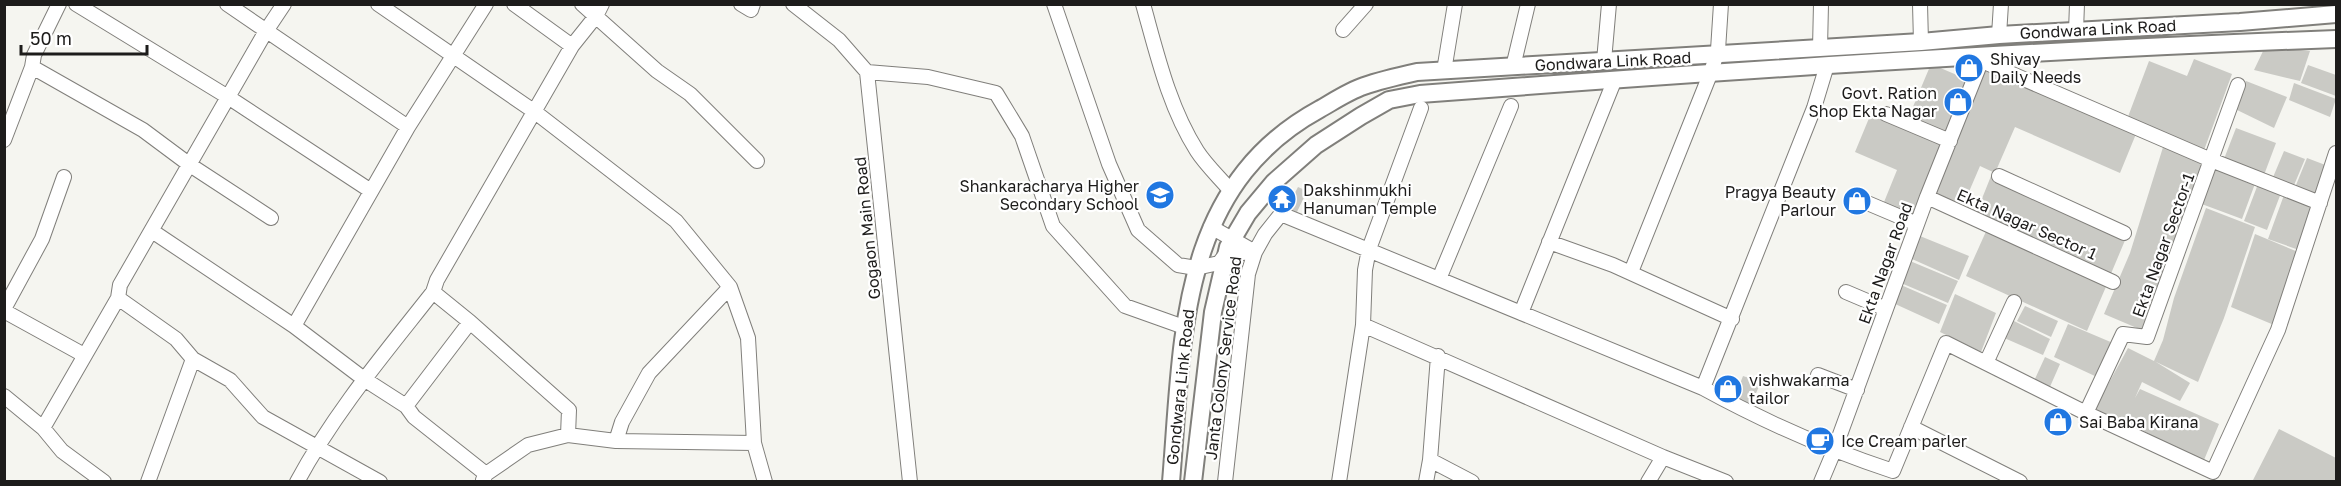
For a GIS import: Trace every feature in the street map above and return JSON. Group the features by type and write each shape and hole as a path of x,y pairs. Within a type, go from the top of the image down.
{"street":[{"path":"4,140 32,67 34,55 59,4"},
{"path":"76,4 228,97 371,191"},
{"path":"227,4 408,127"},
{"path":"43,428 118,298 120,285 266,31 284,4"},
{"path":"378,4 535,112 676,221 730,287 748,338 754,443 765,482"},
{"path":"294,326 408,127 486,4"},
{"path":"514,4 572,46"},
{"path":"582,4 599,10 657,71 690,94 757,161"},
{"path":"741,4 751,10 753,4"},
{"path":"1054,4 1109,164 1138,230 1178,265 1196,268 1219,263 1229,247"},
{"path":"1143,4 1162,74 1179,116 1197,152 1230,190"},
{"path":"1343,30 1366,4"},
{"path":"1444,70 1455,4"},
{"path":"1513,67 1528,4"},
{"path":"1604,61 1609,4"},
{"path":"1631,272 1718,50 1721,4"},
{"path":"1821,4 1821,48"},
{"path":"1920,4 1921,42"},
{"path":"1999,35 2001,4"},
{"path":"2076,31 2077,4"},
{"path":"793,5 839,40 867,72 928,77 996,93 1022,136 1053,226 1125,306 1184,327"},
{"path":"297,482 315,448 364,379 434,292 437,280 572,46 599,10"},
{"name":"Gondwara Link Road","path":"1171,482 1184,327 1196,268 1211,227 1236,180 1268,144 1305,117 1362,86 1417,72 1444,70 1715,55 2337,14"},
{"name":"Gondwara Link Road","path":"1193,482 1213,312 1229,247 1248,213 1274,182 1316,145 1389,100 1420,94 1827,65 1986,61 2222,43 2337,39"},
{"name":"Ekta Nagar Road","path":"1821,482 1927,197 1986,61"},
{"name":"Ekta Nagar Sector-1","path":"1986,61 2211,160 2320,203"},
{"path":"1703,388 1814,108 1827,65"},
{"path":"32,67 143,130 190,165 271,218"},
{"name":"Gogaon Main Road","path":"867,72 910,482"},
{"path":"1521,313 1615,79"},
{"name":"Ekta Nagar Sector-1","path":"2086,413 2123,334 2147,337 2238,85"},
{"path":"1439,279 1511,106"},
{"path":"1339,482 1363,325 1365,270 1369,249 1421,108"},
{"path":"1886,114 1950,141"},
{"path":"1255,252 1265,234 1281,214 1703,388 1758,418 1834,452 1893,471 1946,343 2086,413 2213,472 2278,330 2337,153"},
{"name":"Ekta Nagar Sector 1","path":"1999,176 2124,233"},
{"path":"64,177 42,239 4,310 84,355"},
{"name":"Ekta Nagar Sector 1","path":"1927,197 2114,282"},
{"path":"1865,202 1917,224"},
{"name":"Janta Colony Service Road","path":"1211,227 1229,247 1255,252 1248,274 1225,482"},
{"path":"152,231 294,326 364,379 406,406 414,417 484,478 528,445 568,435 616,441 754,443"},
{"path":"1549,242 1631,272 1732,319"},
{"path":"616,441 622,422 649,373 730,287"},
{"path":"434,292 569,410 568,435"},
{"path":"1846,292 1886,309"},
{"path":"118,298 176,339 193,359 230,380 263,417 315,448 380,482"},
{"path":"1986,363 2014,302"},
{"path":"406,406 470,322"},
{"path":"1363,325 1438,356 1663,457 1726,482"},
{"path":"1426,482 1430,460 1438,356"},
{"path":"148,482 193,359"},
{"path":"1818,375 1857,390"},
{"path":"4,396 43,428 62,451 104,482"},
{"path":"1911,427 2020,482"},
{"path":"1648,482 1663,457"},
{"path":"1430,460 1472,482"}],"building":[{"path":"2265,47 2310,51 2300,81 2254,70"},
{"path":"2194,59 2232,74 2203,153 2126,122 2149,61 2187,76"},
{"path":"1931,64 1971,81 1947,138 1907,121"},
{"path":"2308,65 2336,75 2336,96 2301,83"},
{"path":"1983,67 2136,134 2120,173 2015,127 1995,173 1980,166 1962,208 1931,195"},
{"path":"2246,81 2287,97 2274,128 2235,109"},
{"path":"2294,83 2336,99 2330,117 2289,100"},
{"path":"1872,111 1946,141 1914,220 1882,207 1897,170 1855,152"},
{"path":"2236,128 2276,143 2264,175 2224,159"},
{"path":"2164,144 2210,163 2144,331 2104,314 2130,253"},
{"path":"2284,151 2305,159 2292,190 2271,182"},
{"path":"2307,158 2328,166 2315,199 2294,190"},
{"path":"2213,165 2256,181 2242,219 2199,203"},
{"path":"1991,176 2126,238 2110,276 1975,216"},
{"path":"2258,184 2281,193 2267,230 2244,221"},
{"name":"Dakshinmukhi Hanuman Temple","path":"1281,186 1293,192 1284,211 1271,205"},
{"path":"1298,187 1307,191 1297,212 1287,208"},
{"path":"2284,195 2315,206 2299,250 2268,239"},
{"path":"2206,208 2255,227 2224,318 2198,382 2154,361"},
{"path":"1988,227 2108,282 2087,331 1966,276"},
{"path":"2255,234 2298,252 2274,325 2231,307"},
{"path":"1920,236 1969,256 1959,280 1912,259"},
{"path":"1910,261 1958,281 1948,303 1901,283"},
{"path":"1901,285 1947,305 1939,324 1893,303"},
{"path":"1955,294 1996,313 1981,352 1940,332"},
{"path":"2025,306 2058,321 2051,337 2017,321"},
{"path":"2010,319 2050,339 2043,355 2002,337"},
{"path":"2068,324 2113,343 2097,377 2054,357"},
{"path":"2128,348 2190,383 2180,401 2142,382 2135,398 2140,389 2219,424 2204,460 2124,421 2094,410"},
{"path":"2045,357 2060,364 2049,389 2034,381"},
{"path":"1743,376 1761,382 1748,411 1732,404"},
{"path":"2279,429 2336,458 2336,482 2252,482"}],"place":[{"name":"Shivay Daily Needs","path":"1969,68"},
{"name":"Govt. Ration Shop Ekta Nagar","path":"1958,102"},
{"name":"Shankaracharya Higher Secondary School","path":"1160,195"},
{"name":"Dakshinmukhi Hanuman Temple","path":"1282,199"},
{"name":"Pragya Beauty Parlour","path":"1857,201"},
{"name":"vishwakarma tailor","path":"1728,389"},
{"name":"Sai Baba Kirana","path":"2058,422"},
{"name":"Ice Cream parler","path":"1820,441"}]}
